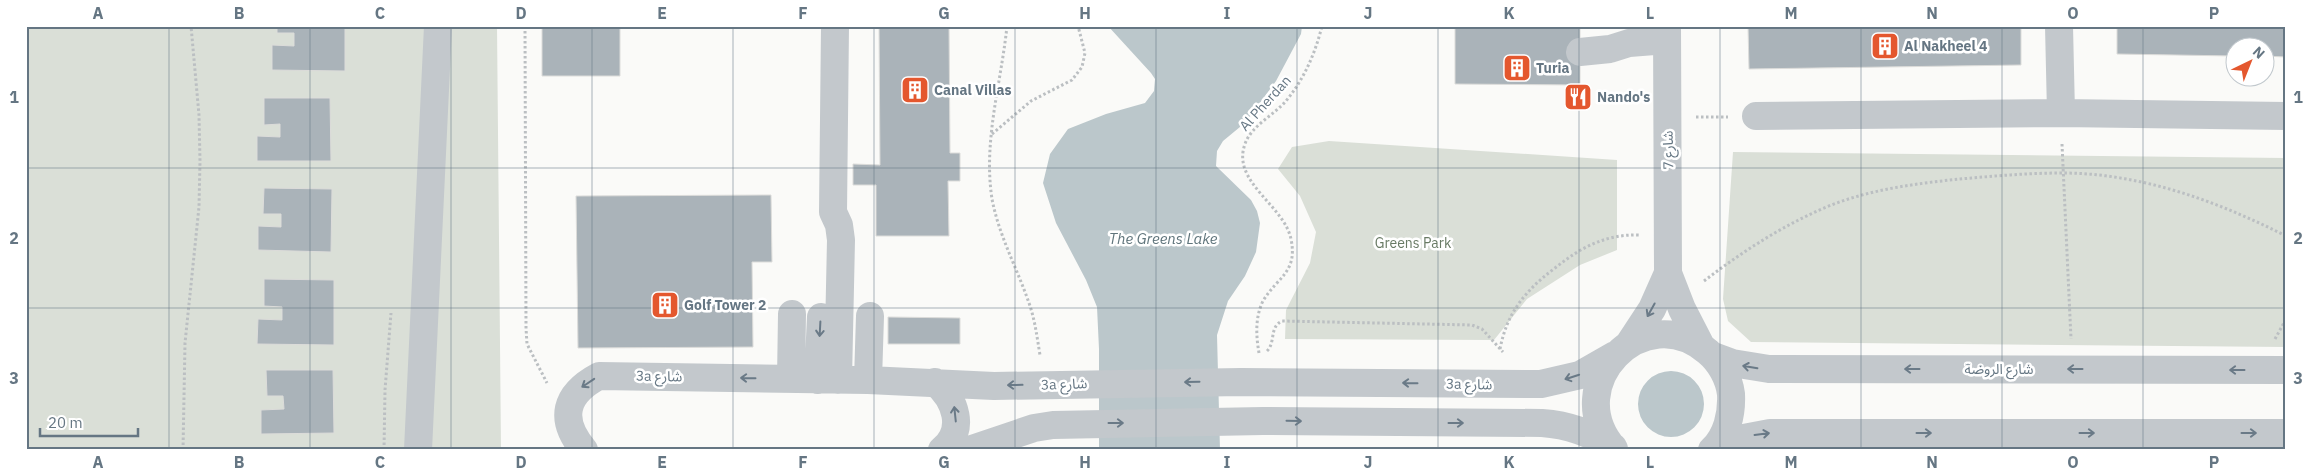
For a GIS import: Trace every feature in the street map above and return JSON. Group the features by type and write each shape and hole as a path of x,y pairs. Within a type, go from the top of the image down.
{"street":[{"path":"418,450 438,26"},
{"path":"828,380 840,240 839,225 833,212 835,26"},
{"path":"2059,26 2061,113"},
{"path":"1580,43 1605,50 1667,33"},
{"name":"شارع 7","path":"1667,33 1668,273 1682,309 1707,351 1725,373 1731,392 1731,411 1726,430 1713,448"},
{"path":"1756,116 2061,113 2286,116"},
{"name":"شارع 7","path":"1614,449 1604,434 1598,418 1596,401 1602,376 1652,309 1668,273"},
{"path":"790,379 792,314"},
{"path":"868,380 870,316"},
{"name":"3a شارع","path":"568,419 571,400 583,385 599,376 868,380 994,386 1241,382 1541,384 1580,375 1622,349 1646,337 1665,334 1684,338 1707,351"},
{"name":"شارع الروضة","path":"1707,351 1745,366 1769,369 2286,370"},
{"path":"935,382 946,392 954,405 956,420 954,434 942,450"},
{"path":"568,419 573,437 584,450"},
{"path":"968,450 1034,428 1067,424 1245,422 1542,423 1562,425 1580,430 1597,437 1614,449"},
{"path":"1713,448 1733,440 1770,433 2286,433"}],"path":[{"path":"183,450 185,343 198,216 200,161 191,26"},
{"path":"525,26 524,231 527,344 568,419"},
{"path":"1007,26 994,105 989,166 999,230 1029,302 1036,324 1040,355"},
{"path":"992,134 1031,101 1072,80 1082,67 1085,53 1078,26"},
{"name":"Al Pherdan","path":"1259,353 1256,336 1257,319 1262,303 1272,289 1286,275 1292,257 1290,238 1282,219 1246,174 1242,158 1245,144 1252,132 1286,102 1303,77 1316,49 1322,26"},
{"path":"2061,113 2071,340"},
{"path":"1667,117 1756,116"},
{"path":"1701,283 1737,256 1774,233 1814,212 1856,197 1900,187 1946,180 2064,173 2134,180 2176,191 2217,205 2286,236"},
{"path":"1500,350 1508,322 1523,296 1571,255 1584,247 1612,237 1626,235 1668,236"},
{"path":"2275,339 2286,319"},
{"path":"1252,353 1266,352 1270,348 1276,323 1282,321 1472,325 1482,329 1505,355"}],"green space":[{"path":"26,26 497,26 501,450 26,450"},
{"name":"Greens Park","path":"1329,141 1617,160 1617,250 1580,265 1527,299 1494,340 1285,339 1286,310 1310,263 1316,232 1300,196 1278,169 1292,147"},
{"path":"1733,152 2286,158 2286,347 1751,342 1728,321 1723,299"}],"water":[{"name":"The Greens Lake","path":"1108,26 1302,26 1301,34 1276,81 1246,122 1223,141 1217,151 1216,166 1251,200 1257,211 1260,223 1256,252 1245,276 1228,301 1217,335 1220,450 1099,450 1097,307 1086,280 1056,223 1043,183 1050,154 1068,129 1106,114 1145,103 1154,91 1155,79 1151,73"},
{"path":"1664,371 1678,371 1690,376 1699,385 1704,397 1702,417 1695,428 1678,437 1664,437 1652,432 1643,423 1638,411 1638,397 1643,385 1652,376"}],"building":[{"path":"277,26 345,26 345,71 272,70 272,45 294,46 294,33 277,33"},
{"path":"542,26 620,26 620,76 542,76"},
{"name":"Canal Villas","path":"879,26 949,26 950,153 960,153 960,181 948,181 949,236 876,236 876,185 853,185 853,164 880,165"},
{"name":"Turia","path":"1455,26 1580,26 1580,85 1455,84"},
{"name":"Al Nakheel 4","path":"1748,26 2021,26 2021,65 1749,69"},
{"path":"2117,26 2286,26 2286,57 2274,56 2274,38 2224,38 2224,56 2117,54"},
{"path":"264,98 330,98 331,161 257,161 257,136 280,137 280,124 264,125"},
{"path":"264,188 332,189 331,252 258,250 258,226 281,227 281,214 263,214"},
{"name":"Golf Tower 2","path":"771,195 772,262 752,262 753,347 578,348 576,196"},
{"path":"264,279 334,280 334,345 257,344 258,319 282,320 282,307 264,306"},
{"path":"888,317 960,318 960,344 888,344"},
{"path":"266,370 333,370 334,433 261,434 261,410 284,409 283,396 267,396"}],"place":[{"name":"Al Nakheel 4","path":"1885,46"},
{"name":"Turia","path":"1517,68"},
{"name":"Canal Villas","path":"915,90"},
{"name":"Nando's","path":"1578,97"},
{"name":"Golf Tower 2","path":"665,305"}]}
